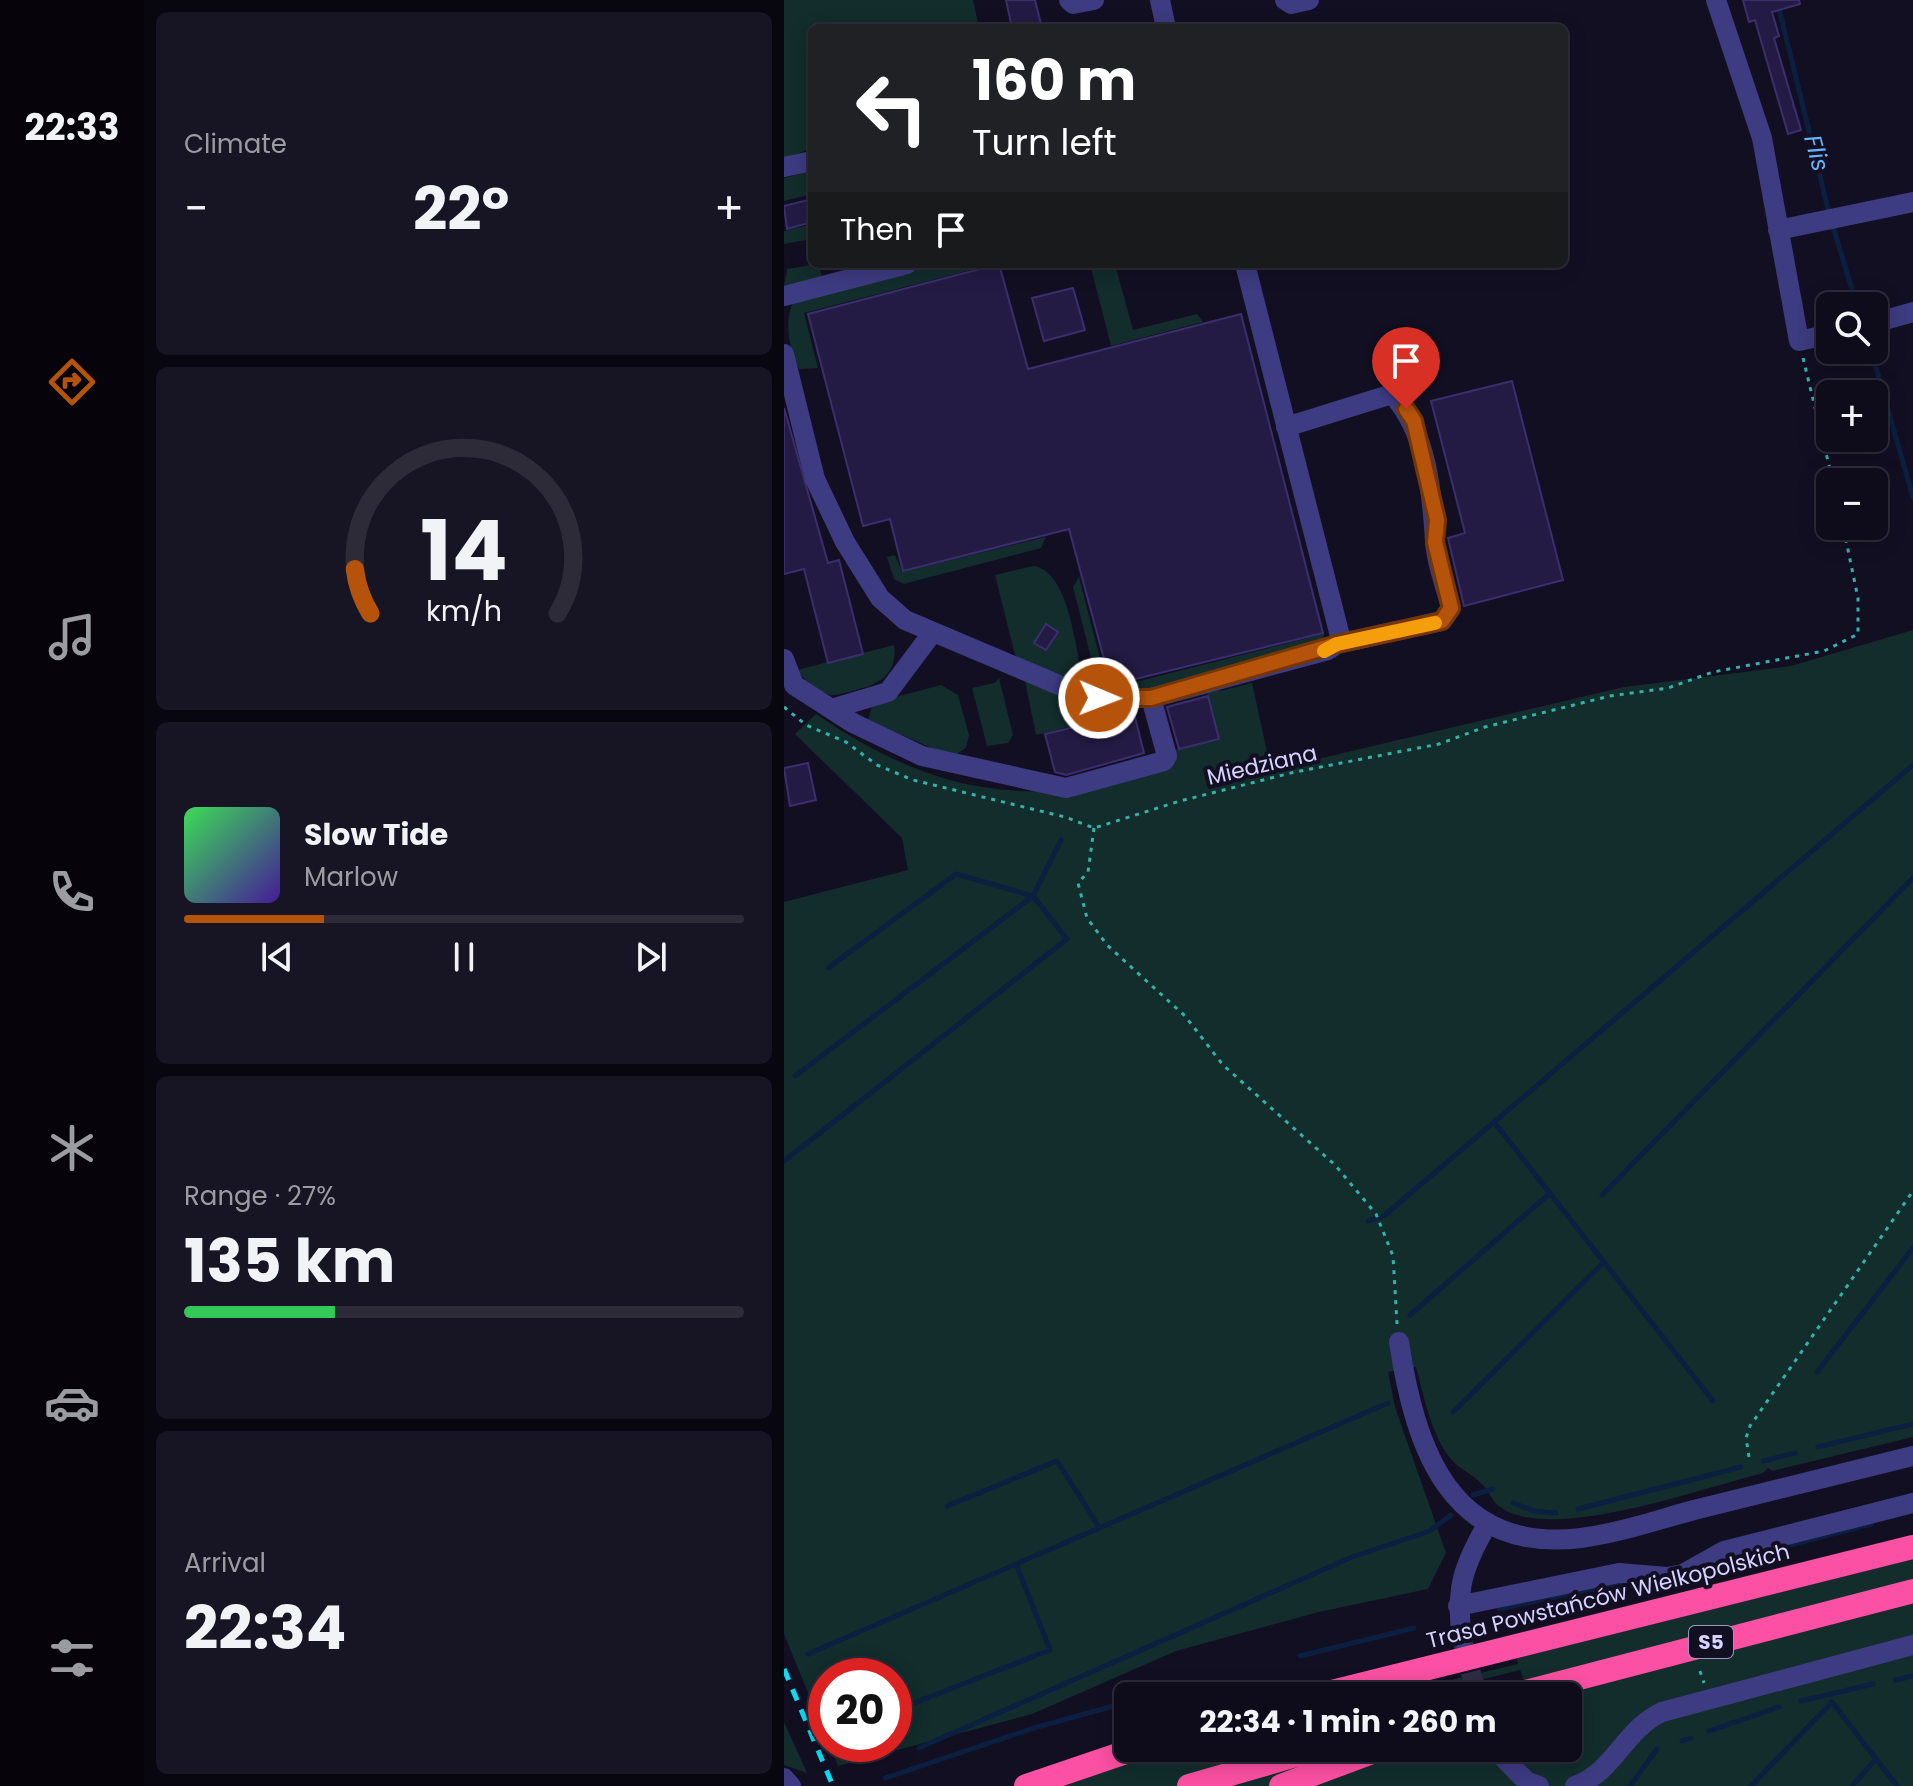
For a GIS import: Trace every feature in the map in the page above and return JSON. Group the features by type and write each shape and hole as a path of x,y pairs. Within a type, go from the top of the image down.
{"highway":[{"name":"Trasa Powstańców Wielkopolskich","path":"1372,1682 1913,1547"},
{"name":"S5","path":"1564,1682 1913,1591"},
{"path":"1026,1786 1114,1756"},
{"path":"1189,1786 1272,1762"},
{"path":"1281,1786 1345,1762"}],"street":[{"path":"1069,0 1073,4 1094,0"},
{"path":"1160,0 1165,24"},
{"path":"1285,0 1291,4 1309,0"},
{"path":"1716,0 1762,138 1799,341 1816,337"},
{"path":"784,167 808,162"},
{"path":"1778,230 1913,202"},
{"path":"784,296 892,268"},
{"path":"1246,268 1340,636 1337,644"},
{"path":"1888,319 1913,312"},
{"path":"784,354 815,479 828,511 880,598 905,620 1073,691 1099,698 1151,698 1337,644 1442,621 1451,608 1435,542 1437,520 1414,421 1392,394 1286,427"},
{"path":"831,709 888,692 933,632"},
{"path":"786,670 794,685 831,709 922,756 1066,788 1164,761 1167,756 1151,698"},
{"path":"1399,1342 1411,1407 1426,1455 1447,1490 1488,1523 1542,1539 1598,1535 1913,1456"},
{"path":"1458,1606 1619,1573 1667,1577 1683,1574 1724,1551 1913,1503"},
{"path":"1462,1639 1458,1606 1467,1559 1488,1523"},
{"path":"1575,1786 1597,1775 1635,1729 1662,1712 1913,1645"},
{"path":"1508,1762 1526,1781 1539,1786"},
{"path":"784,1778 791,1786"}],"path":[{"path":"1799,341 1830,468"},
{"name":"Miedziana","path":"1399,1342 1393,1256 1376,1214 1335,1165 1223,1065 1185,1016 1107,945 1087,918 1078,883 1088,872 1094,828 1180,801 1295,772 1439,744 1485,727 1610,696 1668,688 1713,672 1824,651 1858,634 1858,598 1846,540"},
{"path":"1749,1457 1746,1438 1750,1426 1913,1191"},
{"path":"1700,1671 1704,1685"}],"green space":[{"path":"784,0 973,0 978,24 808,24 808,150 784,159"},
{"path":"808,172 808,195 784,201 784,178"},
{"path":"808,225 808,240 784,244 784,231"},
{"path":"808,266 819,268 822,276 784,286 787,269"},
{"path":"923,268 978,268 804,313 818,368 799,369 793,354 789,318 793,303"},
{"path":"1091,268 1116,268 1133,330 1197,314 1203,322 1111,346"},
{"path":"1046,537 1041,548 904,584 894,579 887,557 895,555 902,572"},
{"path":"1033,566 1045,570 1061,592 1072,624 1081,668 1076,680 1027,665 1015,655 995,575"},
{"path":"1079,577 1108,689 1324,634 1323,639 1132,693 1108,690 1095,674 1073,587"},
{"path":"1913,630 1913,1437 1772,1471 1768,1468 1763,1473 1633,1508 1562,1519 1531,1518 1502,1508 1479,1481 1450,1458 1433,1427 1416,1367 1388,1372 1395,1407 1446,1553 1428,1589 1319,1612 1176,1651 1032,1714 912,1746 912,1658 808,1658 808,1693 784,1634 784,902 908,870 902,838 795,734 816,714 871,748 926,772 984,787 1049,791 1093,786 1169,767 1176,760 1174,750 1218,739 1207,694 1162,705 1218,686 1220,691 1252,683 1271,770 1624,687 1791,666"},
{"path":"894,645 893,664 884,677 870,686 842,694 830,695 818,690 797,670"},
{"path":"999,678 1013,735 1008,743 987,746 972,688 995,683"},
{"path":"1025,681 1136,707 1137,710 1036,735"},
{"path":"941,685 958,695 969,735 966,748 952,757 868,720 873,703"},
{"path":"1913,1556 1913,1581 1524,1681 1520,1670 1473,1682 1442,1682 1518,1664 1516,1655"},
{"path":"1913,1598 1913,1786 1055,1786 1126,1762 1582,1762 1582,1682 1550,1682"},
{"path":"1431,1677 1433,1682 1410,1682"},
{"path":"784,1722 807,1773 784,1765"}],"building":[{"path":"1006,0 1035,0 1041,24 1011,24"},
{"path":"1743,0 1799,0 1800,4 1772,12 1779,36 1774,38 1801,130 1788,134 1755,20 1749,22"},
{"path":"808,200 808,223 787,229 784,206"},
{"path":"984,268 1000,268 1028,369 1241,314 1323,633 1111,685 1069,529 903,571 890,519 863,526 808,314"},
{"path":"1073,288 1085,330 1044,341 1032,298"},
{"path":"1512,381 1563,580 1464,606 1448,538 1465,533 1431,401"},
{"path":"784,408 828,563 839,560 863,654 828,663 804,569 784,574"},
{"path":"1046,624 1058,632 1046,650 1034,643"},
{"path":"1208,696 1219,739 1179,749 1167,707"},
{"path":"1134,713 1144,753 1066,775 1055,772 1045,734"},
{"path":"808,763 816,800 790,806 784,768"}],"waterway":[{"name":"Flis","path":"1777,0 1829,213"},
{"name":"Flis","path":"1832,223 1853,292"},
{"name":"Flis","path":"1875,364 1913,497"},
{"path":"1368,1221 1385,1215 1913,765"},
{"path":"784,1161 1067,939 1033,896 1061,840"},
{"path":"828,968 956,874 1033,896"},
{"path":"1602,1195 1913,878"},
{"path":"795,1076 1033,896"},
{"path":"1494,1122 1713,1401"},
{"path":"1410,1315 1549,1194"},
{"path":"1817,1372 1913,1248"},
{"path":"1453,1412 1603,1263"},
{"path":"808,1654 1388,1403"},
{"path":"1818,1447 1913,1424"},
{"path":"1763,1461 1795,1453"},
{"path":"947,1506 1057,1461 1099,1527"},
{"path":"1578,1509 1741,1467"},
{"path":"1473,1495 1493,1489"},
{"path":"1513,1503 1534,1511 1556,1513"},
{"path":"919,1748 1352,1557 1430,1531 1451,1515"},
{"path":"1729,1561 1871,1524"},
{"path":"912,1704 1050,1650 1016,1564"},
{"path":"1499,1609 1621,1583"},
{"path":"1300,1656 1414,1628"},
{"path":"1896,1680 1913,1676"},
{"path":"1801,1701 1873,1684"},
{"path":"1751,1786 1832,1702 1897,1786"},
{"path":"885,1778 1034,1728 1114,1706"},
{"path":"1709,1731 1779,1707"},
{"path":"1682,1741 1691,1738"},
{"path":"1630,1786 1657,1749"},
{"path":"1852,1786 1876,1759"}],"tunnel":[{"path":"1463,1643 1473,1682"}],"railway":[{"path":"784,1669 833,1786"}],"slow traffic":[{"path":"1324,651 1337,644 1435,623"}],"route":[{"path":"1099,698 1151,698 1328,650 1337,644 1442,621 1451,608 1435,542 1437,520 1414,421 1406,409"}]}
